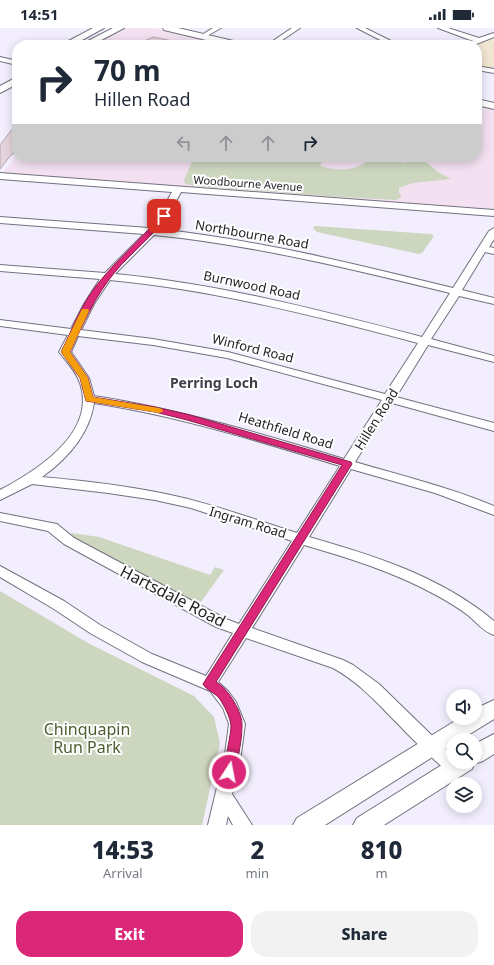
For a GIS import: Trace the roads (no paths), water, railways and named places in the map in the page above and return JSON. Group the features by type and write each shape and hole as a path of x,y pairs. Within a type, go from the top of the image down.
{"main road":[{"path":"76,40 100,28"},
{"path":"96,40 120,28"},
{"path":"167,28 219,40"},
{"path":"0,78 12,72"},
{"path":"0,90 12,83"},
{"path":"482,103 494,106"},
{"path":"305,825 494,708"},
{"path":"482,751 494,743"},
{"path":"366,825 453,769"}],"street":[{"path":"203,36 218,28"},
{"path":"278,40 297,28"},
{"path":"360,28 385,40"},
{"path":"441,28 477,40"},
{"path":"482,40 494,35"},
{"path":"0,59 12,62"},
{"path":"482,69 494,71"},
{"name":"Woodbourne Avenue","path":"0,176 494,213"},
{"path":"0,496 29,480 55,460 75,438 86,416 89,399 84,378 65,352 94,295 107,277 151,232 167,211 178,189"},
{"name":"Northbourne Road","path":"0,220 151,232 265,247 494,301"},
{"name":"Hillen Road","path":"209,684 299,538 456,292 488,250 494,231"},
{"name":"Burnwood Road","path":"0,268 107,277 169,284 232,294 494,359"},
{"name":"Winford Road","path":"0,323 153,342 202,350 249,360 494,427"},
{"name":"Heathfield Road","path":"89,399 155,410 190,418 457,496 494,511"},
{"name":"Ingram Road","path":"29,480 111,489 188,503 360,556 416,578 459,602 494,629"},
{"name":"Hartsdale Road","path":"0,516 52,527 69,540 221,623 243,629 354,671 368,683 431,748 446,757"},
{"path":"0,571 59,605 95,629 147,658 209,684 215,687 223,695 230,706 237,724 233,754 217,825"},
{"path":"224,796 243,825"}],"district":[{"name":"Perring Loch","path":"214,382"}],"park label":[{"name":"Chinquapin Run Park","path":"87,738"}]}
